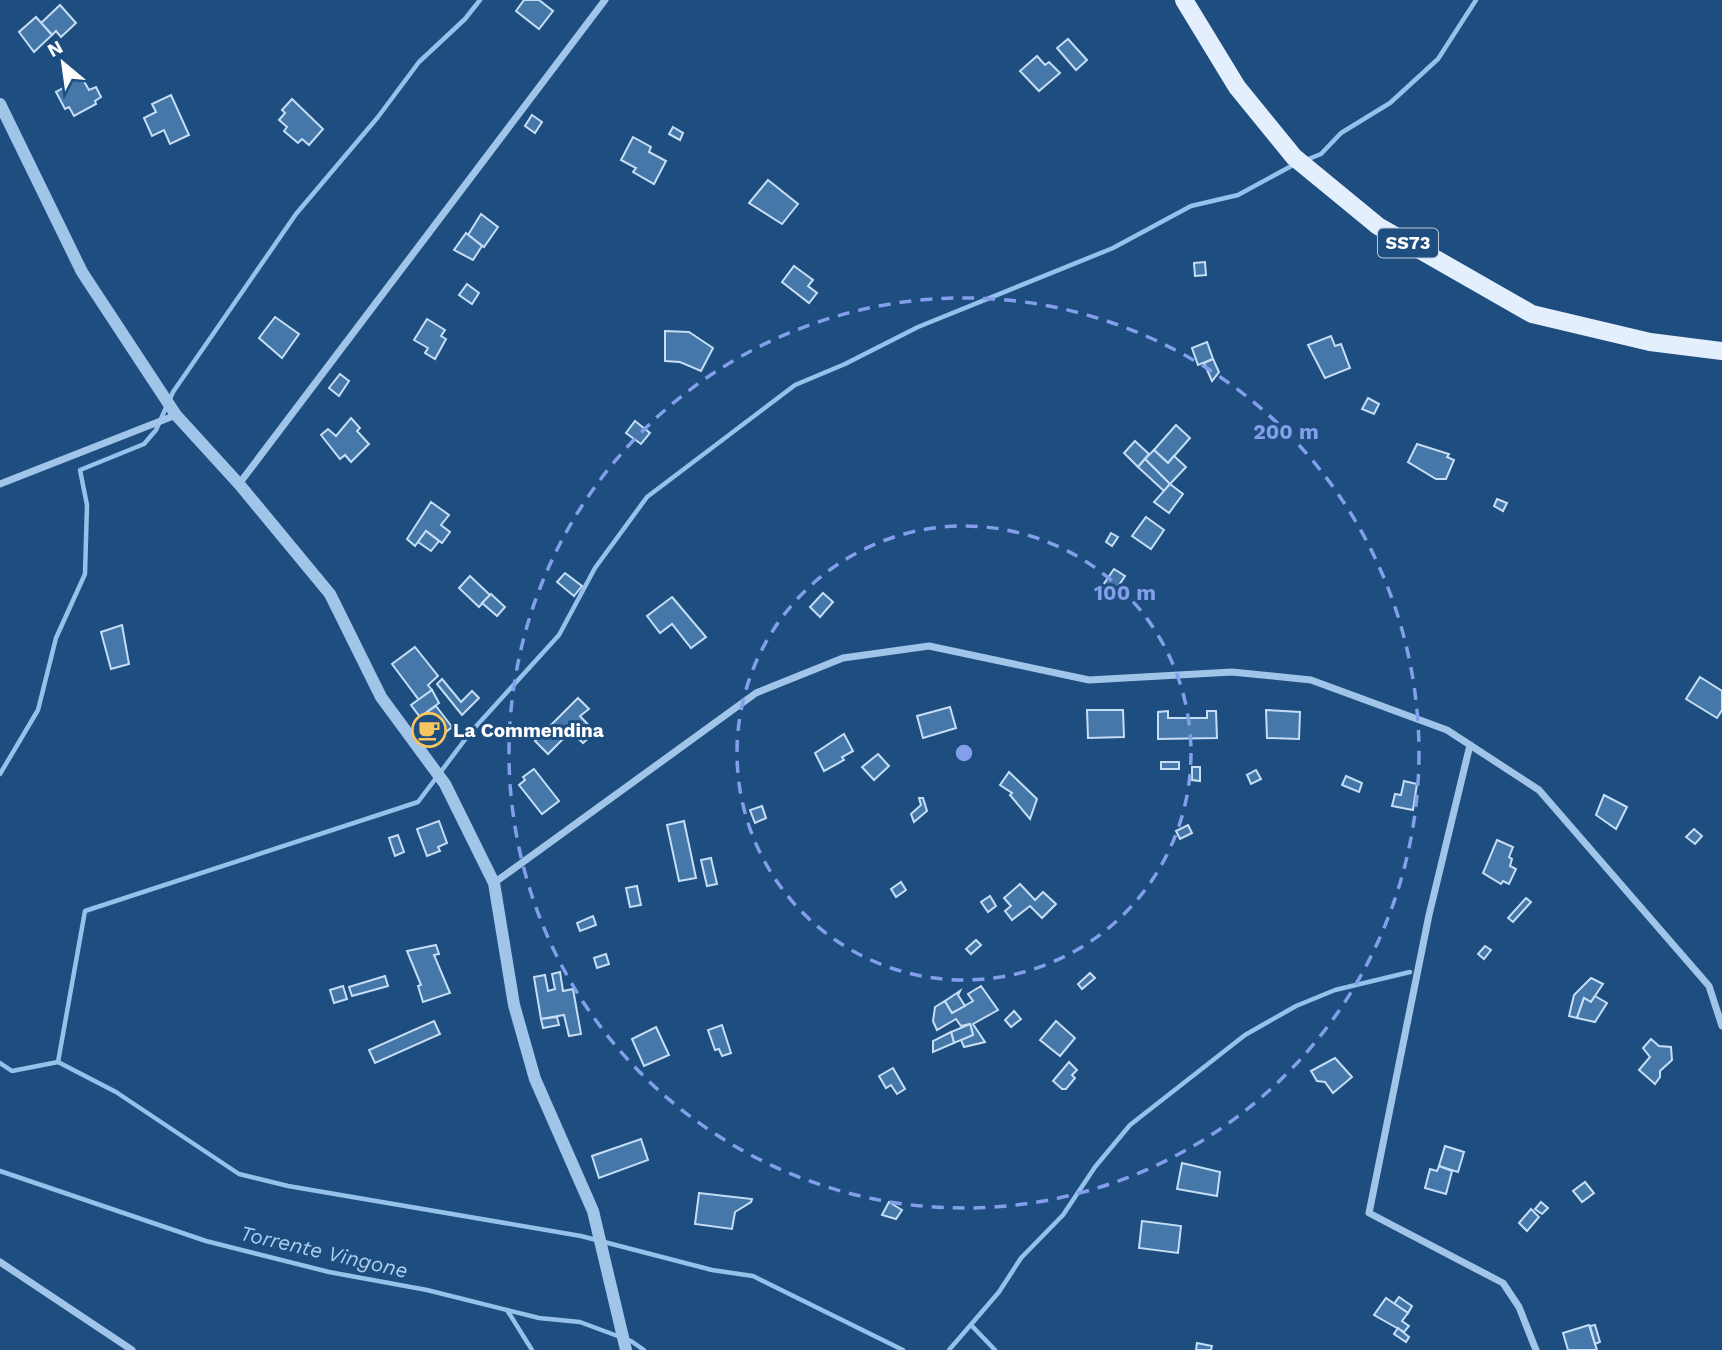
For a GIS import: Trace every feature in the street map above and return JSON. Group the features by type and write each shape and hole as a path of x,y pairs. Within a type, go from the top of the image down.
{"main road":[{"name":"SS73","path":"1184,0 1237,87 1294,157 1378,226 1532,314 1650,342 1722,351"}],"street":[{"path":"239,484 605,0"},
{"path":"0,104 82,272 176,415 239,484 330,594 381,697 445,784 494,883 517,1017 536,1079 593,1210 626,1350"},
{"path":"0,484 176,415"},
{"path":"494,883 756,693 843,658 929,646 1089,680 1232,672 1311,680 1447,730 1539,790 1709,986 1722,1026"},
{"path":"1470,745 1429,915 1369,1213 1503,1283 1519,1307 1536,1350"},
{"path":"0,1262 132,1350"}],"building":[{"path":"524,0 539,0 553,11 539,29 516,11"},
{"path":"60,5 76,23 61,37 56,31 52,35 41,23"},
{"path":"36,17 52,35 34,52 19,32"},
{"path":"1068,39 1087,60 1076,70 1057,48"},
{"path":"1037,56 1045,65 1049,62 1060,73 1039,91 1020,71"},
{"path":"81,76 89,90 96,87 101,97 95,101 96,104 74,116 69,107 65,109 56,92 65,87 64,84"},
{"path":"171,95 189,135 170,144 164,130 152,136 144,118 156,112 152,104"},
{"path":"292,99 323,129 309,145 302,139 298,143 284,131 287,127 279,120 285,113 282,110"},
{"path":"532,115 542,122 535,133 525,126"},
{"path":"673,127 683,133 680,140 669,134"},
{"path":"633,137 651,147 649,152 666,161 654,184 633,172 636,168 621,160"},
{"path":"768,180 798,204 782,224 749,203"},
{"path":"481,214 498,227 484,247 468,235"},
{"path":"466,233 482,246 473,260 454,250"},
{"path":"1205,262 1206,275 1195,276 1194,263"},
{"path":"794,266 813,280 808,286 817,293 809,303 782,282"},
{"path":"467,284 479,293 472,304 459,295"},
{"path":"275,317 299,334 282,358 259,338"},
{"path":"427,319 445,330 441,336 446,339 435,359 425,353 428,348 414,340"},
{"path":"665,331 689,332 713,348 701,371 680,362 665,361"},
{"path":"1331,336 1335,346 1341,344 1350,368 1325,378 1308,345"},
{"path":"1207,342 1213,359 1198,365 1192,348"},
{"path":"1213,359 1219,372 1212,381 1204,363"},
{"path":"340,374 349,381 339,396 329,388"},
{"path":"1368,398 1379,404 1374,414 1362,409"},
{"path":"351,418 360,428 357,431 369,444 351,462 345,455 340,459 321,435 328,429 336,436"},
{"path":"635,421 650,433 641,444 626,433"},
{"path":"1176,425 1190,438 1168,463 1154,450"},
{"path":"1135,441 1149,454 1138,467 1124,453"},
{"path":"1417,444 1449,454 1447,457 1454,460 1446,479 1436,479 1408,462"},
{"path":"1154,450 1168,463 1174,456 1186,467 1170,484 1145,459"},
{"path":"1145,459 1170,484 1164,491 1138,467"},
{"path":"1170,484 1183,494 1169,513 1154,502"},
{"path":"1497,499 1507,503 1503,511 1494,506"},
{"path":"431,502 449,515 441,525 450,532 442,543 426,531 415,546 407,539"},
{"path":"1146,517 1164,530 1151,549 1132,536"},
{"path":"426,531 439,541 431,551 418,542"},
{"path":"1111,533 1118,537 1112,546 1106,542"},
{"path":"1114,569 1125,576 1112,596 1101,588"},
{"path":"565,573 582,586 574,596 557,582"},
{"path":"470,576 490,595 479,607 459,588"},
{"path":"823,593 833,602 820,617 810,607"},
{"path":"491,594 505,607 497,616 482,603"},
{"path":"672,597 706,637 691,648 672,624 660,633 647,616"},
{"path":"122,625 129,664 111,669 101,632"},
{"path":"415,647 438,676 428,685 432,690 419,700 392,664"},
{"path":"1700,677 1722,691 1722,710 1717,718 1686,699"},
{"path":"442,679 461,702 472,691 479,698 462,715 437,684"},
{"path":"432,690 439,703 420,717 411,705"},
{"path":"578,698 589,709 580,716 595,732 583,743 571,731 548,754 535,741"},
{"path":"436,706 452,727 436,740 420,717"},
{"path":"950,707 956,728 923,738 917,716"},
{"path":"1087,710 1123,710 1124,737 1088,738"},
{"path":"1266,710 1300,712 1299,739 1267,738"},
{"path":"1168,711 1168,718 1207,718 1207,711 1216,711 1217,738 1158,739 1158,712"},
{"path":"844,734 853,751 842,757 844,760 824,771 815,753"},
{"path":"878,754 889,766 874,780 862,767"},
{"path":"1161,762 1179,762 1179,769 1161,769"},
{"path":"1192,767 1200,767 1200,781 1192,780"},
{"path":"534,769 559,801 542,814 519,785 525,780 523,777"},
{"path":"1256,770 1261,779 1251,784 1247,775"},
{"path":"1009,772 1037,799 1030,819 1010,795 1012,793 1000,785"},
{"path":"1346,776 1362,783 1359,792 1342,785"},
{"path":"1404,781 1417,784 1413,810 1392,806 1395,794 1401,795"},
{"path":"1604,795 1627,807 1616,829 1596,815"},
{"path":"919,798 923,798 927,811 914,822 911,814 921,805"},
{"path":"762,806 766,818 755,823 750,810"},
{"path":"439,821 447,843 438,847 440,851 427,856 417,829"},
{"path":"684,821 696,878 679,881 667,825"},
{"path":"1188,825 1192,833 1180,839 1176,831"},
{"path":"1694,829 1702,836 1695,844 1686,837"},
{"path":"398,835 404,852 395,856 389,838"},
{"path":"1497,840 1513,847 1509,857 1512,859 1510,866 1516,869 1509,884 1503,881 1501,884 1483,873"},
{"path":"711,858 717,884 707,886 701,860"},
{"path":"901,882 906,890 896,897 891,889"},
{"path":"1020,884 1035,900 1043,892 1056,904 1042,918 1030,906 1012,920 1005,911 1011,906 1004,898"},
{"path":"637,886 641,905 630,907 626,888"},
{"path":"990,896 996,906 988,912 981,902"},
{"path":"1526,898 1531,902 1513,922 1508,918"},
{"path":"593,916 596,925 580,931 577,923"},
{"path":"976,940 981,945 971,954 966,949"},
{"path":"436,945 439,954 434,955 450,993 423,1002 418,986 421,985 407,951"},
{"path":"1485,946 1491,950 1484,959 1478,954"},
{"path":"606,954 609,964 597,968 594,958"},
{"path":"560,972 563,991 573,989 581,1034 569,1036 564,1015 541,1019 534,977 545,975 548,991 555,989 552,974"},
{"path":"1090,973 1095,978 1082,989 1078,984"},
{"path":"385,976 388,986 352,996 349,987"},
{"path":"1591,978 1603,984 1591,1002 1584,998 1577,1018 1569,1016 1574,995"},
{"path":"343,986 347,999 334,1003 330,990"},
{"path":"981,986 998,1010 973,1024 985,1042 964,1047 961,1040 973,1035 970,1024 961,1026 956,1019 937,1030 933,1021 935,1007 945,1001 952,1013 973,1001 968,994"},
{"path":"960,991 958,995 965,1006 952,1013 945,1001"},
{"path":"1595,996 1607,1003 1595,1022 1577,1018 1584,998 1591,1002"},
{"path":"1014,1011 1021,1019 1011,1027 1005,1020"},
{"path":"557,1017 559,1025 543,1028 541,1019"},
{"path":"434,1021 440,1034 375,1063 369,1050"},
{"path":"1056,1021 1075,1038 1060,1056 1040,1040"},
{"path":"970,1024 973,1035 954,1043 951,1032"},
{"path":"722,1025 731,1053 722,1056 719,1049 715,1050 708,1030"},
{"path":"656,1027 669,1055 644,1066 632,1039"},
{"path":"951,1032 954,1043 933,1052 933,1041"},
{"path":"1651,1039 1659,1046 1671,1047 1672,1060 1660,1071 1660,1077 1655,1084 1639,1070 1650,1057 1643,1048"},
{"path":"1335,1058 1352,1077 1333,1093 1325,1082 1317,1081 1311,1071"},
{"path":"1069,1062 1077,1070 1072,1075 1075,1078 1066,1089 1062,1089 1053,1081"},
{"path":"893,1068 905,1089 897,1094 891,1085 886,1088 879,1076"},
{"path":"641,1139 648,1160 599,1178 592,1156"},
{"path":"1445,1146 1464,1152 1458,1172 1439,1166"},
{"path":"1182,1163 1220,1172 1217,1196 1177,1189"},
{"path":"1439,1166 1452,1171 1446,1194 1425,1188 1430,1169 1437,1171"},
{"path":"1585,1182 1594,1193 1582,1202 1573,1191"},
{"path":"699,1193 752,1199 735,1212 732,1229 695,1224"},
{"path":"889,1202 902,1210 896,1219 882,1215"},
{"path":"1541,1202 1548,1208 1542,1214 1535,1209"},
{"path":"1531,1209 1539,1217 1527,1231 1519,1223"},
{"path":"1142,1221 1181,1226 1178,1253 1139,1248"},
{"path":"1399,1297 1412,1306 1408,1313 1394,1304"},
{"path":"1386,1298 1408,1313 1402,1321 1409,1326 1404,1332 1374,1315"},
{"path":"1589,1325 1597,1350 1568,1350 1563,1333"},
{"path":"1595,1325 1600,1342 1595,1344 1590,1326"},
{"path":"1398,1328 1409,1337 1406,1342 1394,1334"},
{"path":"1197,1343 1212,1346 1211,1350 1196,1350"}],"waterway":[{"path":"0,774 38,710 56,638 85,574 87,505 80,470 144,444 156,430 173,392 296,214 378,117 419,62 465,19 480,0"},
{"path":"1306,160 1321,154 1341,133 1390,103 1438,59 1476,0"},
{"path":"58,1062 85,911 418,802 470,733 559,635 595,568 647,497 795,385 845,364 918,327 1113,248 1191,206 1238,195 1295,164"},
{"path":"949,1350 999,1292 1021,1258 1063,1215 1095,1167 1130,1125 1245,1035 1296,1006 1335,990 1410,972"},
{"path":"0,1063 12,1071 58,1062 116,1092 239,1174 288,1186 581,1236 712,1270 753,1276 903,1350"},
{"name":"Torrente Vingone","path":"0,1171 206,1241 329,1272 427,1290 539,1318 580,1322 631,1341 644,1350"},
{"path":"507,1310 532,1350"},
{"path":"972,1326 995,1350"}],"place":[{"name":"La Commendina","path":"429,730"}]}
